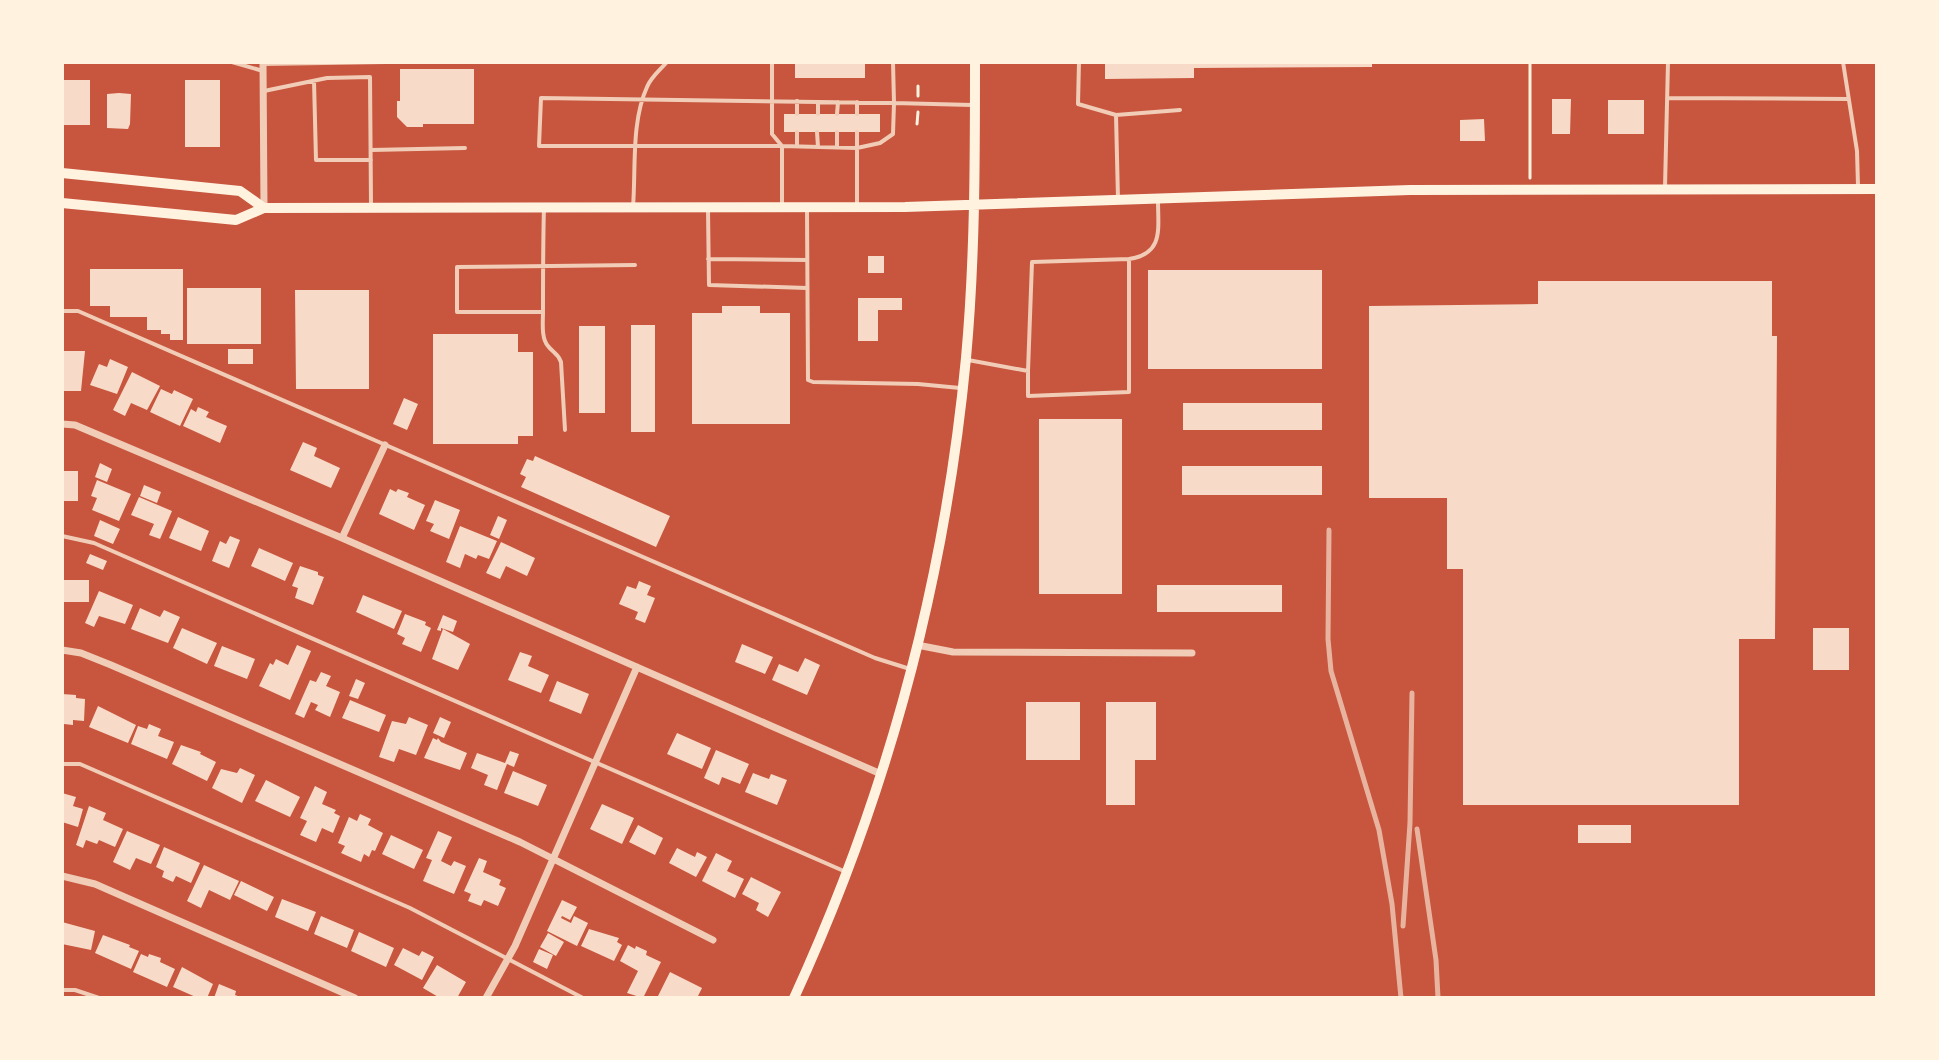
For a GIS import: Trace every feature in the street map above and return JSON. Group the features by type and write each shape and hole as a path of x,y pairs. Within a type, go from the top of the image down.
{"main road":[{"path":"794,998 847,873 881,774 912,670 947,495 966,360 975,205 975,62"},
{"path":"62,173 240,191 264,208"},
{"path":"62,203 236,220 264,208 807,207 975,205 1530,188 1877,189"}],"street":[{"path":"263,66 264,208"},
{"path":"62,424 75,425 342,538 881,774"},
{"path":"342,538 385,445"},
{"path":"917,645 953,652 1192,653"},
{"path":"62,650 81,653 125,671 520,842 713,940"},
{"path":"486,998 509,958 637,667"},
{"path":"62,876 95,884 160,910 355,998"}],"lane":[{"path":"232,62 263,66 386,62"},
{"path":"633,207 642,99 648,83 667,62"},
{"path":"772,62 772,134 782,146 782,207"},
{"path":"893,62 894,103 893,134 880,143 857,148 539,146 541,98 797,101 818,102 857,102 894,103 975,105"},
{"path":"1079,62 1078,104 1116,115 1180,110"},
{"path":"1665,189 1668,62"},
{"path":"1843,62 1857,151 1858,189"},
{"path":"263,91 314,81 370,77 371,207"},
{"path":"314,81 316,160 371,160"},
{"path":"1667,98 1849,99"},
{"path":"797,101 797,114"},
{"path":"818,102 818,114"},
{"path":"837,114 838,102"},
{"path":"857,102 857,114"},
{"path":"1116,115 1118,200"},
{"path":"797,132 797,147"},
{"path":"817,132 818,147"},
{"path":"837,132 837,147"},
{"path":"857,132 857,206"},
{"path":"371,150 465,148"},
{"path":"1129,259 1129,392 1028,396 1032,262 1141,257 1158,240 1158,198"},
{"path":"544,207 544,339 559,355 561,362 565,430"},
{"path":"708,207 708,282 713,288 807,288"},
{"path":"807,207 808,380 962,388"},
{"path":"708,259 807,260"},
{"path":"543,312 457,312 457,267 635,265"},
{"path":"62,311 78,311 875,658 912,670"},
{"path":"966,360 1028,371"},
{"path":"62,536 94,543 847,873"},
{"path":"62,764 80,764 410,908 583,998"},
{"path":"62,990 75,990 99,998"}],"path":[{"path":"1530,62 1530,188"}],"building":[{"path":"795,62 865,62 865,78 795,78"},
{"path":"1105,62 1372,62 1372,67 1194,68 1194,78 1105,79"},
{"path":"400,69 474,69 474,124 407,127 397,117"},
{"path":"62,80 90,80 90,125 62,125"},
{"path":"185,80 220,80 220,147 185,147"},
{"path":"107,94 131,94 128,129 107,128"},
{"path":"1552,99 1571,99 1570,134 1552,134"},
{"path":"1608,100 1644,100 1644,134 1608,134"},
{"path":"784,114 880,114 880,132 784,132"},
{"path":"1484,119 1485,141 1460,141 1460,120"},
{"path":"868,256 884,256 884,273 868,273"},
{"path":"90,269 183,269 183,340 170,340 170,334 161,334 161,330 147,330 147,317 110,317 110,306 90,306"},
{"path":"1148,270 1322,270 1322,369 1148,369"},
{"path":"1538,281 1772,281 1772,336 1777,336 1775,639 1739,639 1739,805 1463,805 1463,569 1447,569 1447,498 1369,498 1369,306 1538,304"},
{"path":"187,288 261,288 261,344 187,344"},
{"path":"295,290 369,290 369,389 296,389"},
{"path":"858,298 902,298 902,310 878,310 878,341 858,341"},
{"path":"722,306 760,306 760,313 790,313 790,424 692,424 692,313 722,313"},
{"path":"631,325 655,325 655,432 631,432"},
{"path":"579,326 605,326 605,413 579,413"},
{"path":"433,334 518,334 518,352 533,352 533,436 518,436 518,444 433,444"},
{"path":"228,349 253,349 253,364 228,364"},
{"path":"62,351 85,351 81,391 62,391"},
{"path":"110,359 128,367 117,394 90,385 99,364 107,367"},
{"path":"132,372 160,386 147,410 131,403 125,416 113,410"},
{"path":"161,389 172,394 174,390 193,399 180,426 150,412"},
{"path":"404,398 418,404 407,430 393,424"},
{"path":"1183,403 1322,403 1322,430 1183,430"},
{"path":"198,407 209,412 206,417 227,426 220,443 183,426 191,409 196,412"},
{"path":"1039,419 1122,419 1122,594 1039,594"},
{"path":"303,442 317,448 314,456 340,468 331,488 290,470"},
{"path":"535,456 670,516 656,547 521,487 526,477 520,474 527,459 533,461"},
{"path":"100,463 112,469 107,482 95,477"},
{"path":"1182,466 1322,466 1322,495 1182,495"},
{"path":"62,471 78,471 78,501 62,501"},
{"path":"97,480 131,494 119,521 92,510 97,498 91,496"},
{"path":"144,485 161,492 157,503 140,496"},
{"path":"390,489 409,493 407,497 425,505 414,530 379,514"},
{"path":"139,497 172,511 160,539 149,535 154,524 131,515"},
{"path":"435,500 460,510 449,539 430,531 434,524 426,521"},
{"path":"498,516 507,520 499,539 490,535"},
{"path":"178,517 209,531 201,551 169,538"},
{"path":"100,520 120,529 113,544 94,536"},
{"path":"460,526 497,541 489,559 478,555 476,559 465,554 460,568 446,562"},
{"path":"230,536 240,540 229,568 212,561 220,541 226,544"},
{"path":"501,542 535,558 527,576 506,566 500,579 486,573"},
{"path":"259,548 293,563 285,581 251,566"},
{"path":"90,554 107,561 103,570 86,563"},
{"path":"300,566 324,577 313,605 295,598 298,588 292,586"},
{"path":"62,580 89,580 89,602 62,602"},
{"path":"639,581 651,586 647,595 655,598 645,623 635,619 638,612 619,604 627,586 636,589"},
{"path":"1157,585 1282,585 1282,612 1157,612"},
{"path":"99,591 133,605 125,624 99,616 94,627 85,623"},
{"path":"363,595 402,611 394,629 356,612"},
{"path":"140,608 160,617 164,610 180,617 168,643 131,629"},
{"path":"405,614 426,622 425,625 431,628 421,652 402,644 405,638 397,634"},
{"path":"443,615 457,621 453,632 441,628 441,631 437,630"},
{"path":"182,628 217,643 207,664 173,648"},
{"path":"1813,628 1849,628 1849,670 1813,670"},
{"path":"443,629 470,644 458,670 432,659"},
{"path":"742,644 773,657 765,674 735,662"},
{"path":"297,645 311,651 290,700 259,686 270,663 273,665 276,659 288,665"},
{"path":"222,646 255,659 247,679 214,666"},
{"path":"520,652 532,656 528,666 549,675 541,693 508,680"},
{"path":"805,658 820,665 807,695 772,680 779,664 798,672"},
{"path":"321,672 331,676 326,686 340,692 330,717 315,710 318,705 311,702 304,718 295,714 310,680 316,682"},
{"path":"356,679 365,683 358,699 349,696"},
{"path":"557,681 589,694 581,714 549,701"},
{"path":"62,694 85,699 84,721 73,720 73,725 64,724"},
{"path":"350,700 386,715 379,732 342,718"},
{"path":"1026,702 1080,702 1080,760 1026,760"},
{"path":"1106,702 1156,702 1156,760 1135,760 1135,805 1106,805"},
{"path":"98,706 136,725 128,743 89,727"},
{"path":"409,717 428,725 416,755 399,749 394,762 379,757 392,721 406,724"},
{"path":"440,717 451,722 444,738 433,733"},
{"path":"149,724 161,729 158,736 174,742 167,759 131,744 138,726 147,729"},
{"path":"677,733 711,748 702,769 667,754"},
{"path":"433,738 467,753 460,770 424,758"},
{"path":"181,745 201,752 216,762 207,781 172,764"},
{"path":"716,750 749,764 740,784 722,777 719,785 704,778"},
{"path":"510,751 519,754 514,767 507,764 497,790 484,785 488,775 471,768 477,753 505,763"},
{"path":"240,768 255,775 242,803 212,788 221,769 237,773"},
{"path":"513,771 547,785 538,806 504,793"},
{"path":"753,773 769,779 771,774 787,780 777,805 745,792"},
{"path":"266,780 300,797 290,817 255,801"},
{"path":"315,786 327,792 322,804 336,810 334,813 340,816 333,833 322,828 316,842 300,835 307,821 300,818"},
{"path":"62,793 76,797 73,806 83,809 78,827 62,822"},
{"path":"602,804 634,818 622,844 590,829"},
{"path":"89,806 106,813 103,820 123,829 115,847 99,840 97,844 86,840 83,848 76,845"},
{"path":"360,814 371,819 368,825 383,833 375,851 372,850 369,857 364,854 361,862 341,853 345,846 338,843 349,817 357,821"},
{"path":"638,825 663,838 655,855 629,842"},
{"path":"1578,825 1631,825 1631,843 1578,843"},
{"path":"127,831 160,845 151,864 136,858 130,870 113,862"},
{"path":"438,831 452,837 441,861 451,866 454,861 466,866 454,894 423,881 432,860 426,858"},
{"path":"391,835 423,850 414,869 382,854"},
{"path":"164,847 200,863 191,883 176,876 173,882 162,877 164,871 156,867"},
{"path":"677,848 695,857 697,852 707,857 696,877 669,863"},
{"path":"716,853 732,861 727,871 744,879 735,898 702,881"},
{"path":"479,858 487,861 483,872 501,880 499,885 506,888 498,906 484,900 481,906 468,901 471,894 464,891"},
{"path":"204,865 239,881 230,900 209,890 201,908 187,901"},
{"path":"751,877 781,892 768,917 756,910 759,903 742,894"},
{"path":"241,881 274,897 267,911 234,895"},
{"path":"282,899 316,912 308,931 275,917"},
{"path":"562,900 577,907 570,920 561,918 571,923 574,916 588,923 577,946 547,931"},
{"path":"321,916 354,930 347,948 314,934"},
{"path":"62,922 95,931 91,950 62,944"},
{"path":"589,929 619,938 617,942 622,945 614,961 581,946"},
{"path":"359,932 394,948 386,967 351,951"},
{"path":"548,933 564,942 556,956 540,947"},
{"path":"103,935 139,951 131,969 95,953"},
{"path":"628,945 647,951 646,955 661,962 643,998 627,993 638,971 620,961"},
{"path":"403,948 419,956 422,951 434,957 422,980 394,965"},
{"path":"539,949 553,955 547,969 533,962"},
{"path":"141,954 161,958 160,962 175,969 167,987 133,972"},
{"path":"437,965 466,982 457,998 440,998 423,988"},
{"path":"182,967 213,984 207,998 198,998 173,987"},
{"path":"670,972 702,988 697,998 657,998"},
{"path":"219,984 236,991 235,995 243,998 214,998"}],"railway":[{"path":"1329,530 1328,639 1331,671 1379,830 1392,904 1401,998"},
{"path":"1403,926 1410,823 1412,693"},
{"path":"1417,829 1436,960 1438,998"}]}
